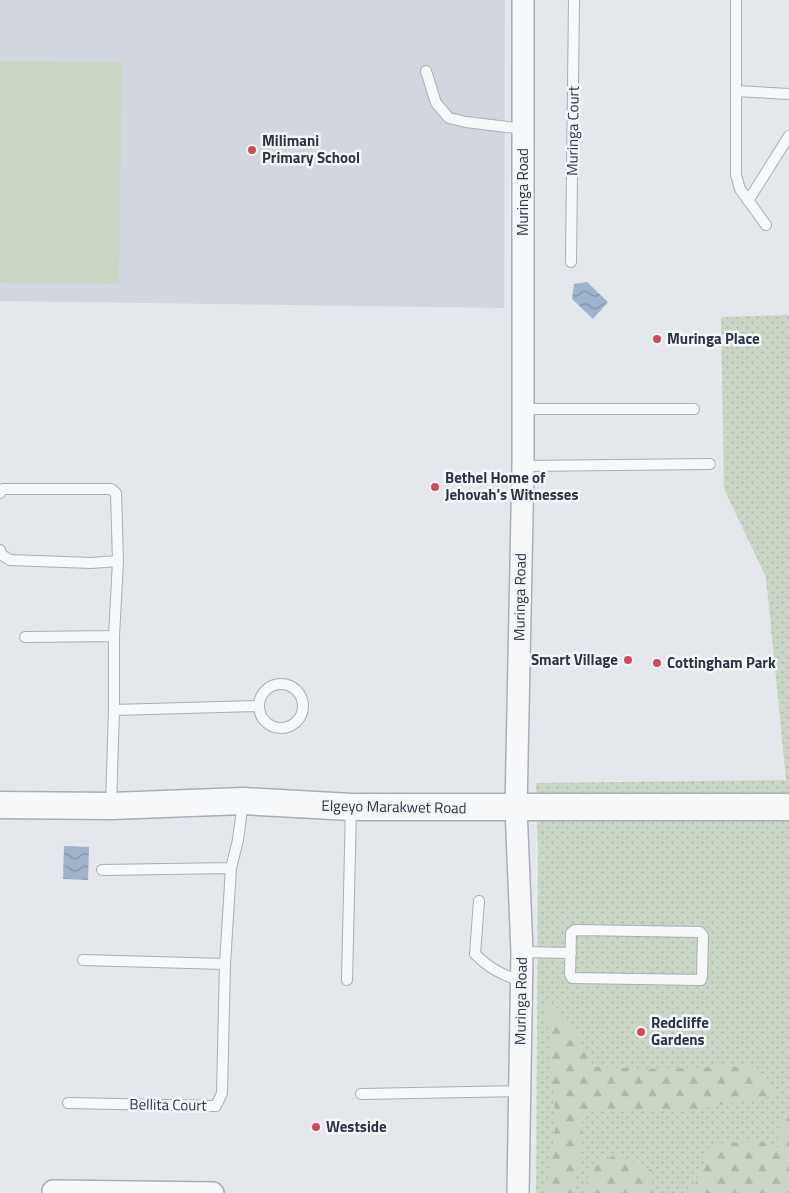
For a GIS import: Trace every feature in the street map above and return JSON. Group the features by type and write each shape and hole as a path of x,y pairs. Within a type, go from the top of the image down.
{"street":[{"name":"Muringa Road","path":"518,1193 521,981 530,952 516,808 523,466 523,0"},
{"name":"Elgeyo Marakwet Road","path":"0,805 110,806 243,801 351,808 789,807"},
{"path":"53,1191 213,1193"}],"lane":[{"name":"Muringa Court","path":"571,262 574,0"},
{"path":"736,0 736,175 740,189 766,226"},
{"path":"426,71 436,103 449,118 523,129"},
{"path":"736,91 789,94"},
{"path":"748,201 789,136"},
{"path":"523,409 694,409"},
{"path":"523,466 710,464"},
{"path":"0,493 3,489 114,491 116,493 118,561 114,636 114,710 110,806"},
{"path":"0,550 2,555 10,560 91,563 118,561"},
{"path":"25,637 114,636"},
{"path":"277,684 292,687 298,692 303,705 300,719 282,729 268,724 260,713 259,706 264,692 277,684"},
{"path":"114,710 259,706"},
{"name":"Bellita Court","path":"68,1103 216,1106 222,1093 225,964 231,868 238,840 243,801"},
{"path":"347,980 351,808"},
{"path":"102,870 231,868"},
{"path":"479,901 475,954 488,967 503,975 521,981"},
{"path":"574,930 700,932 703,936 702,977 701,980 572,978 570,974 571,953 571,933 574,930"},
{"path":"530,952 571,953"},
{"path":"83,960 225,964"},
{"path":"361,1094 520,1091"}],"shaded area":[{"name":"Milimani Primary School","path":"0,0 505,0 504,308 0,301"}],"green space":[{"path":"0,61 122,62 119,284 0,283"},
{"path":"789,315 789,1193 536,1193 538,849 536,783 786,780 766,577 724,489 721,317"},
{"path":"546,1004 572,1027 594,1067 657,1069 755,1066 777,1095 690,1110 583,1112 581,1152 573,1193 546,1193 556,1122"},
{"path":"789,1111 789,1193 687,1193 694,1186 713,1144 761,1141 779,1148 782,1119"},
{"path":"614,1155 652,1170 652,1193 583,1193 590,1170"}],"water":[{"path":"587,282 608,302 593,319 572,299 574,284"},
{"path":"64,846 89,847 88,880 63,879"}],"place":[{"name":"Milimani Primary School","path":"252,150"},
{"name":"Muringa Place","path":"657,339"},
{"name":"Bethel Home of Jehovah's Witnesses","path":"435,487"},
{"name":"Smart Village","path":"628,660"},
{"name":"Cottingham Park","path":"657,663"},
{"name":"Redcliffe Gardens","path":"641,1032"},
{"name":"Westside","path":"316,1127"}]}
